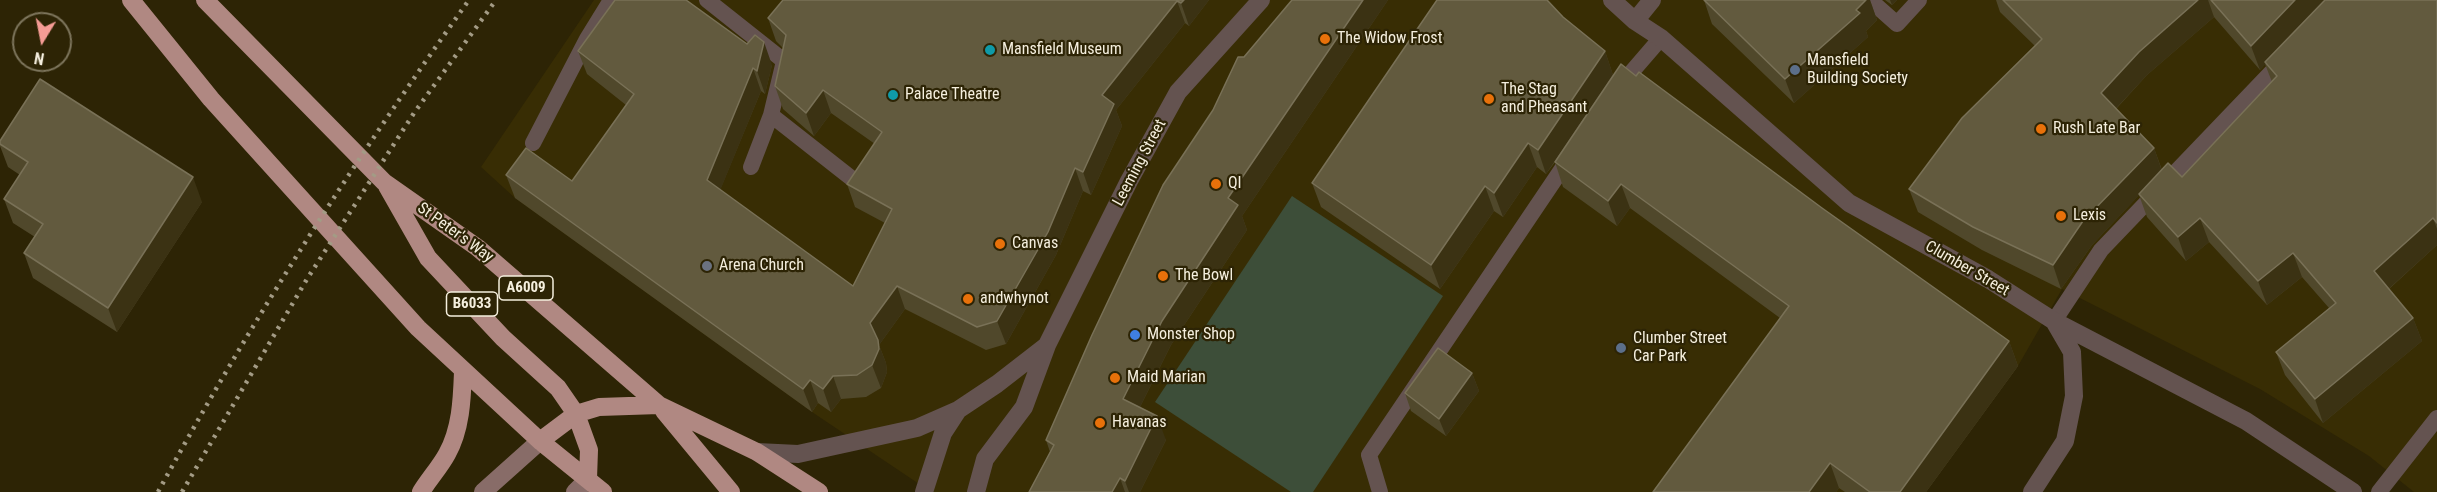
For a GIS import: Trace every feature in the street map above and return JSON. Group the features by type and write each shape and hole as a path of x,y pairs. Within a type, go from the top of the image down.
{"highway":[{"path":"131,0 211,99 418,328 540,441 581,486 603,492"},
{"name":"St Peter's Way","path":"205,0 384,182 478,248 659,405 757,452 819,492"},
{"name":"B6033","path":"384,182 428,258 503,338 558,388 576,414 589,450 581,486"},
{"path":"421,492 448,453 455,434 462,404 463,372"},
{"path":"540,441 576,414 600,407 659,405 731,492"}],"main road":[{"path":"483,492 540,441"}],"street":[{"name":"Leeming Street","path":"976,492 985,459 1024,406 1047,345 1129,181 1178,92 1261,0"},
{"name":"Clumber Street","path":"1612,0 1635,21 1661,38 1850,203 1988,279 2054,321 2246,421 2353,492"},
{"path":"1635,21 1652,0"},
{"path":"2032,492 2065,441 2074,396 2072,352 2054,321"},
{"name":"Leeming Street","path":"757,452 798,454 917,428 958,410 997,384 1047,345"},
{"name":"Leeming Street","path":"924,492 943,433 958,410"}],"lane":[{"path":"532,143 587,39 611,0"},
{"path":"707,0 784,61 771,116 752,167"},
{"path":"1870,0 1897,24 1919,0"},
{"path":"1610,99 1623,80 1661,38"},
{"path":"2054,321 2101,250 2300,43"},
{"path":"771,116 855,181"},
{"path":"1380,492 1369,455 1583,139"},
{"path":"2379,492 2437,418"}],"shaded area":[{"path":"594,0 2437,0 2437,492 2414,492 2369,456 2260,389 2062,289 2018,366 1926,492 931,492 812,412 515,198 481,167"}],"green space":[{"path":"1292,196 1443,296 1313,492 1291,492 1155,402"}],"building":[{"path":"615,0 686,0 747,44 755,35 764,42 757,71 753,68 707,180 853,286 892,209 847,184 882,132 823,90 806,113 775,86 786,35 768,18 783,0 1184,0 1181,3 1177,1 1102,95 1114,104 1083,172 1075,168 1048,232 997,321 977,327 897,286 870,323 878,340 879,349 872,365 857,375 833,376 823,389 810,380 803,389 506,175 526,148 572,181 634,94 578,51"},
{"path":"1292,0 1363,0 1228,198 1238,205 1162,321 1123,399 1157,416 1125,481 1120,478 1112,492 1029,492 1054,445 1046,440 1092,335 1163,185 1213,110 1238,57 1244,57"},
{"path":"1437,0 1547,0 1563,17 1605,51 1538,150 1528,143 1494,193 1485,186 1431,265 1312,183"},
{"name":"Mansfield Building Society","path":"1704,0 1866,0 1856,10 1860,13 1785,79"},
{"path":"2003,0 2198,0 2139,52 2101,93 2154,148 2083,221 2053,265 1973,227 1909,189 1962,118 2042,39"},
{"path":"2211,0 2295,0 2251,46"},
{"path":"2325,0 2437,0 2437,223 2433,218 2374,271 2413,318 2315,399 2276,352 2336,303 2293,253 2258,281 2200,218 2178,237 2139,194 2168,163 2182,177 2277,76 2265,62"},
{"path":"1621,64 1636,76 1639,72 1822,208 2009,341 1900,492 1870,492 1830,463 1809,492 1653,492 1789,306 1621,184 1608,201 1555,162"},
{"path":"40,79 193,177 108,308 24,253 43,224 4,199 28,162 0,144 0,141"},
{"path":"1438,348 1472,373 1439,419 1405,393"}],"railway":[{"path":"158,492 230,365 306,241 386,119 469,0"},
{"path":"182,492 307,279 414,113 496,0"}],"place":[{"name":"The Widow Frost","path":"1325,39"},
{"name":"Mansfield Museum","path":"990,50"},
{"name":"Mansfield Building Society","path":"1795,70"},
{"name":"Palace Theatre","path":"893,95"},
{"name":"The Stag and Pheasant","path":"1489,99"},
{"name":"Rush Late Bar","path":"2041,129"},
{"name":"QI","path":"1216,184"},
{"name":"Lexis","path":"2061,216"},
{"name":"Canvas","path":"1000,244"},
{"name":"Arena Church","path":"707,266"},
{"name":"The Bowl","path":"1163,276"},
{"name":"andwhynot","path":"968,299"},
{"name":"Monster Shop","path":"1135,335"},
{"name":"Clumber Street Car Park","path":"1621,348"},
{"name":"Maid Marian","path":"1115,378"},
{"name":"Havanas","path":"1100,423"}]}
